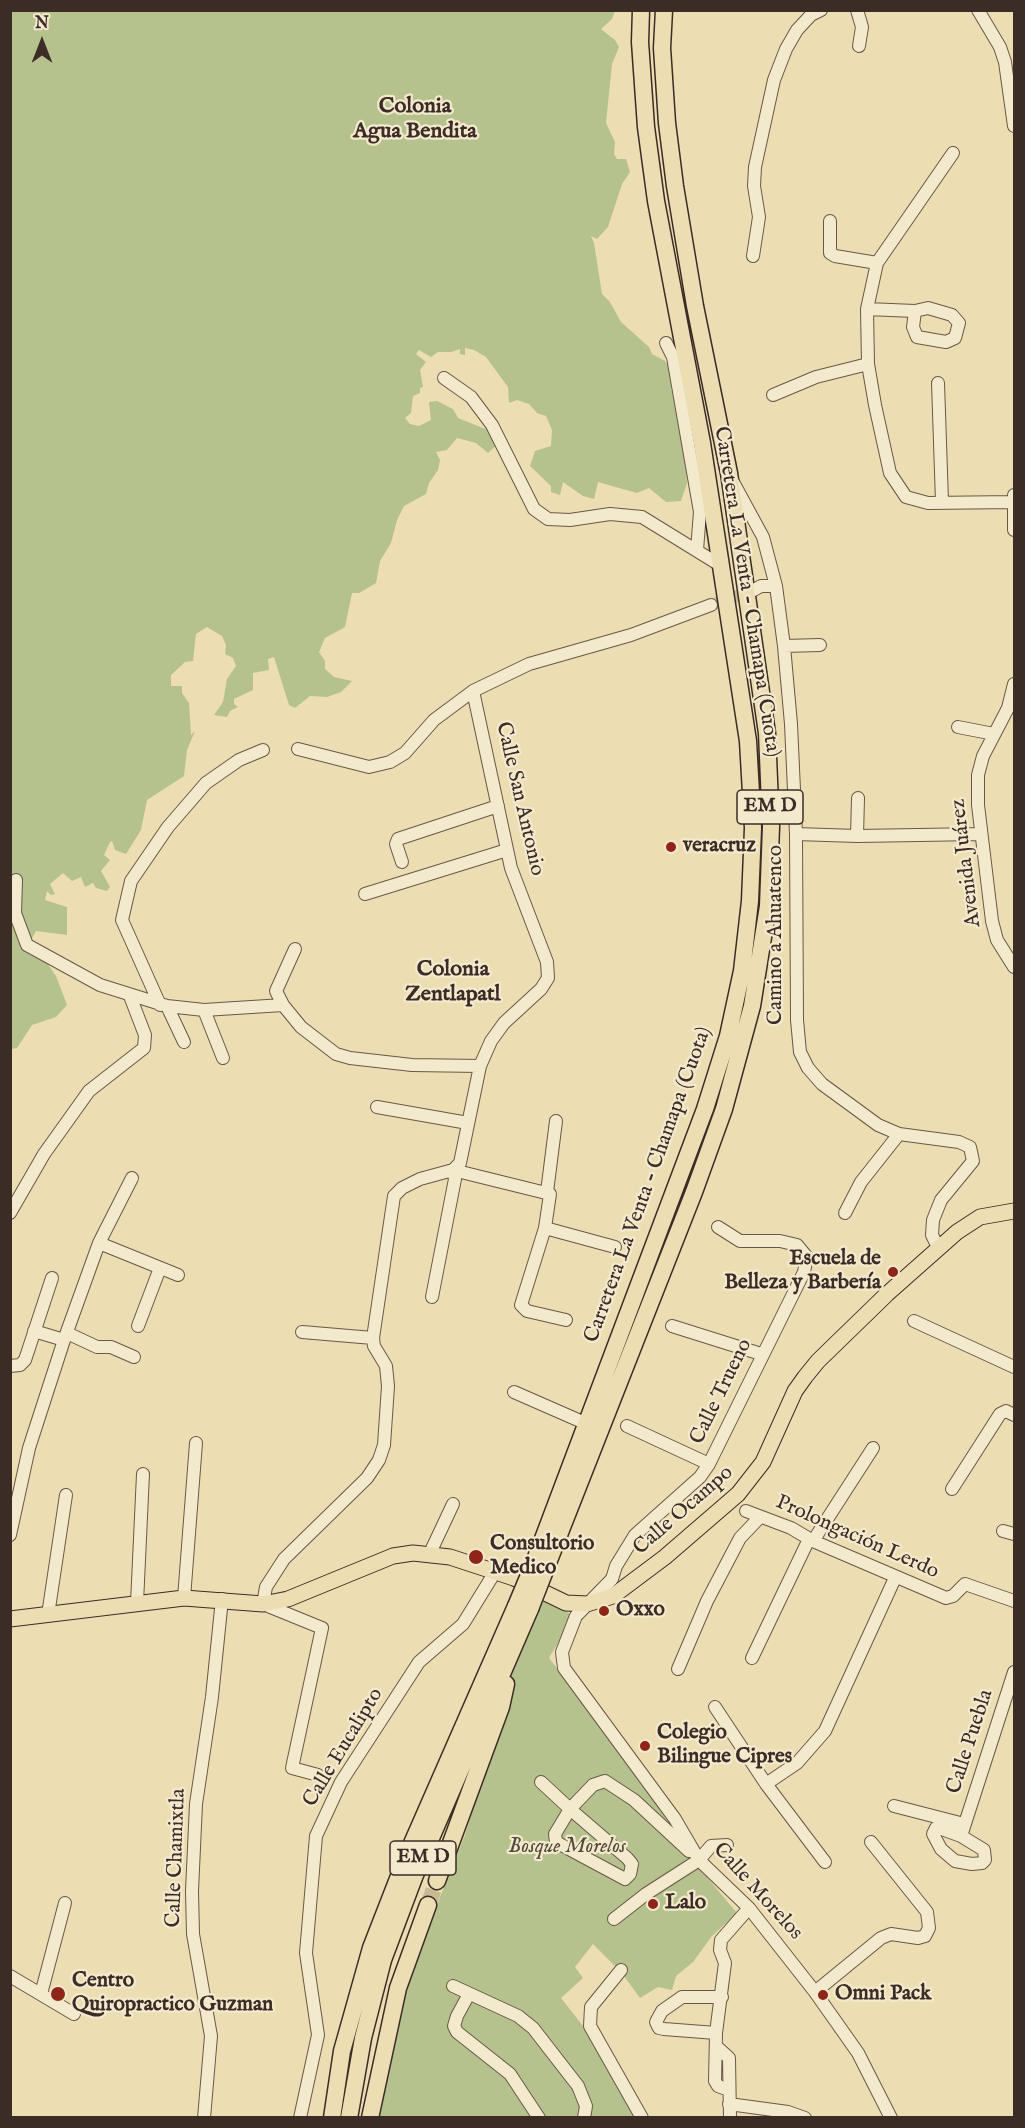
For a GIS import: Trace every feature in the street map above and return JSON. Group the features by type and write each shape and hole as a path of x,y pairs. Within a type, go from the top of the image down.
{"highway":[{"name":"Carretera La Venta - Chamapa (Cuota)","path":"538,1570 708,1099 728,1036 742,971 750,901 753,828 748,741 702,443 656,201 645,116 640,42 641,10"},
{"name":"Carretera La Venta - Chamapa (Cuota)","path":"332,2118 342,2051 371,1948 410,1848 523,1607 694,1192 740,1057 761,957 771,856 767,732 729,473 695,306 675,186 667,123 663,48 664,10"},
{"name":"Carretera La Venta - Chamapa (Cuota)","path":"349,2118 363,2038 383,1960 415,1875 513,1650 523,1607"},
{"path":"437,1881 501,1707 513,1650"},
{"path":"370,2118 398,1988 428,1905"}],"main road":[{"name":"Calle Ocampo","path":"587,1604 600,1602 624,1589 738,1494 763,1462 795,1390 812,1369 938,1247 980,1217 1014,1211"},
{"path":"10,1619 184,1598 222,1599 263,1604 312,1590 393,1556 430,1553 495,1572 566,1603 587,1604"}],"street":[{"path":"753,256 759,217 754,186 755,167 774,80 786,49 797,30 811,15 821,10"},
{"path":"857,10 862,27 859,46"},
{"path":"978,10 1000,47 1011,80 1014,126"},
{"path":"953,153 877,262 867,309 868,364 890,473 898,488 906,497 916,501 1014,500 1014,530"},
{"path":"830,221 830,253 835,256 877,262"},
{"path":"867,309 915,311"},
{"path":"666,343 673,357 700,512 697,550"},
{"path":"772,395 816,377 868,364"},
{"path":"444,378 471,397 492,424 534,509 549,519 570,520 610,514 642,517 715,562"},
{"path":"938,383 942,502"},
{"name":"Camino a Ahuatenco","path":"729,473 763,537 776,586 784,646 791,724 796,834 797,1020 800,1052 808,1068 829,1090 865,1118 899,1134 968,1144 973,1152 973,1161 941,1200 933,1220 932,1235 938,1247"},
{"path":"754,586 776,586"},
{"path":"298,749 369,767 390,762 405,753 434,720 473,691 529,664 631,635 711,604"},
{"path":"784,646 820,645"},
{"name":"Avenida Juárez","path":"1014,684 1011,709 994,734 983,756 978,775 980,834 997,940 1014,967"},
{"name":"Calle San Antonio","path":"432,1297 455,1179 453,1170 463,1155 480,1066 504,1023 541,989 548,978 547,962 507,850 473,691"},
{"path":"958,727 994,734"},
{"path":"184,1042 122,920 131,881 168,827 206,783 239,760 263,750"},
{"path":"858,798 858,836"},
{"path":"402,862 396,844 398,839 498,806"},
{"path":"796,834 858,836 980,834"},
{"path":"365,894 507,850"},
{"path":"16,880 15,913 27,945 100,985 164,1005 204,1010 283,1005"},
{"path":"295,949 277,986 278,996 301,1028 336,1054 382,1064 480,1066"},
{"path":"11,1210 44,1154 89,1091 144,1048 146,1035 130,996"},
{"path":"204,1010 223,1058"},
{"path":"377,1107 468,1123"},
{"path":"556,1121 547,1192 550,1197 545,1228 520,1305 526,1311 566,1320"},
{"path":"845,1213 861,1182 899,1134"},
{"path":"318,1775 292,1768 322,1628 263,1604 266,1587 284,1559 367,1478 379,1460 384,1445 388,1386 386,1366 374,1346 373,1338 394,1196 402,1188 420,1179 453,1170 547,1192"},
{"path":"10,1535 29,1448 65,1337 132,1178"},
{"name":"Calle Trueno","path":"587,1604 612,1579 616,1566 635,1535 700,1477 709,1464 761,1354 800,1281 807,1257 803,1250 790,1242 740,1241 718,1227"},
{"path":"545,1228 615,1247"},
{"path":"104,1244 178,1275"},
{"path":"138,1326 160,1268"},
{"path":"10,1366 20,1365 25,1360 52,1278"},
{"path":"914,1321 1014,1367"},
{"path":"672,1326 761,1354"},
{"path":"33,1331 65,1337 97,1347 111,1347 134,1357"},
{"path":"302,1332 373,1338"},
{"path":"514,1392 578,1420"},
{"path":"952,1489 1000,1414 1006,1411 1014,1415"},
{"path":"627,1426 709,1464"},
{"path":"184,1598 196,1443"},
{"path":"752,1658 811,1540 873,1448"},
{"path":"137,1603 143,1474"},
{"path":"48,1615 66,1495"},
{"path":"430,1553 453,1504"},
{"name":"Prolongación Lerdo","path":"746,1511 791,1528 811,1540 895,1578 946,1598 953,1596 965,1584 1014,1601"},
{"path":"678,1669 707,1601 740,1538 759,1517"},
{"name":"Calle Eucalipto","path":"300,2118 318,2026 306,1953 316,1836 341,1782 419,1662 463,1624 495,1572"},
{"path":"766,1784 797,1763 825,1731 895,1578"},
{"name":"Calle Chamixtla","path":"204,2118 211,2036 193,1934 192,1891 196,1804 212,1696 222,1599"},
{"name":"Calle Morelos","path":"587,1604 576,1616 566,1638 562,1652 564,1668 675,1819 699,1860 749,1908 815,1992 858,2053 891,2118"},
{"name":"Calle Puebla","path":"894,1806 963,1830 1014,1672"},
{"path":"715,1707 766,1784 825,1862"},
{"path":"541,1782 570,1809 627,1858 632,1864 630,1874 625,1879 556,1842 555,1834 570,1809 593,1785 605,1781 634,1800 699,1860"},
{"path":"815,1992 881,1938 891,1934 918,1938 925,1936 929,1928 927,1912 871,1842"},
{"path":"614,1919 653,1889 699,1860 711,1846 727,1845"},
{"path":"41,1994 65,1903"},
{"path":"730,2118 729,2090 718,2086 715,2081 718,2048 716,2033 725,1963 720,1950 721,1940 749,1908"},
{"path":"621,1970 591,2007 590,2026 642,2118"},
{"path":"10,1976 74,2014"},
{"path":"453,1986 518,2016 533,2028 578,2086 586,2106 584,2118"},
{"path":"469,1995 457,2016 454,2026 457,2032 510,2074 539,2118"},
{"path":"716,2033 664,2029 659,2028 656,2022 662,2011 682,1997 722,1998"},
{"path":"729,2104 788,2112 805,2118"}],"green space":[{"path":"11,11 615,11 612,19 601,29 615,40 619,47 612,64 606,123 615,142 614,154 617,159 626,159 630,172 622,184 608,227 597,239 591,236 602,294 610,302 621,322 649,347 652,354 665,361 671,369 671,388 685,442 687,483 681,501 666,502 649,488 637,493 598,482 594,499 583,496 563,482 560,495 551,492 551,486 530,466 535,451 551,446 552,430 546,416 537,413 529,404 517,400 509,403 508,387 486,357 474,350 465,348 465,355 460,354 460,349 438,352 431,357 419,350 416,354 426,362 420,370 423,387 420,388 420,393 413,396 411,413 405,418 410,424 419,426 431,420 429,402 437,401 453,409 458,418 488,430 494,428 499,443 488,453 476,443 457,438 447,450 436,452 440,460 438,470 429,483 426,494 404,506 397,520 391,543 380,561 376,583 359,593 352,593 345,627 325,638 319,652 325,661 325,669 334,677 352,681 341,692 327,697 310,696 295,708 289,705 274,657 268,659 269,670 253,673 253,690 234,699 234,704 238,707 230,711 227,717 214,715 223,702 227,679 236,666 233,658 225,654 226,645 222,636 207,627 196,634 193,661 185,662 171,675 171,686 182,686 182,693 189,703 191,735 195,731 187,750 184,776 147,800 141,830 126,854 115,850 112,841 110,842 104,855 110,860 101,871 110,887 107,891 96,888 93,883 85,887 81,877 72,881 63,873 50,884 55,894 51,895 47,891 45,900 67,907 67,935 36,931 31,940 56,976 67,1005 56,1017 32,1025 17,1048 11,1049"},
{"name":"Bosque Morelos","path":"540,1600 560,1606 570,1614 568,1626 549,1658 621,1751 695,1863 737,1913 712,1936 693,1962 676,1976 672,1990 658,1987 640,1998 621,1972 593,1944 575,1967 583,1978 561,1998 587,2031 641,2117 379,2118 402,2007 420,1947 465,1835 506,1703 512,1668"}],"tunnel":[{"path":"711,605 752,591"},
{"path":"428,1905 437,1881"}],"place":[{"name":"veracruz","path":"671,847"},
{"name":"Escuela de Belleza y Barbería","path":"893,1272"},
{"name":"Consultorio Medico","path":"476,1557"},
{"name":"Oxxo","path":"604,1611"},
{"name":"Colegio Bilingue Cipres","path":"645,1746"},
{"name":"Lalo","path":"653,1904"},
{"name":"Centro Quiropractico Guzman","path":"58,1994"},
{"name":"Omni Pack","path":"823,1995"}],"district":[{"name":"Colonia Agua Bendita","path":"415,120"},
{"name":"Colonia Zentlapatl","path":"453,982"}]}
